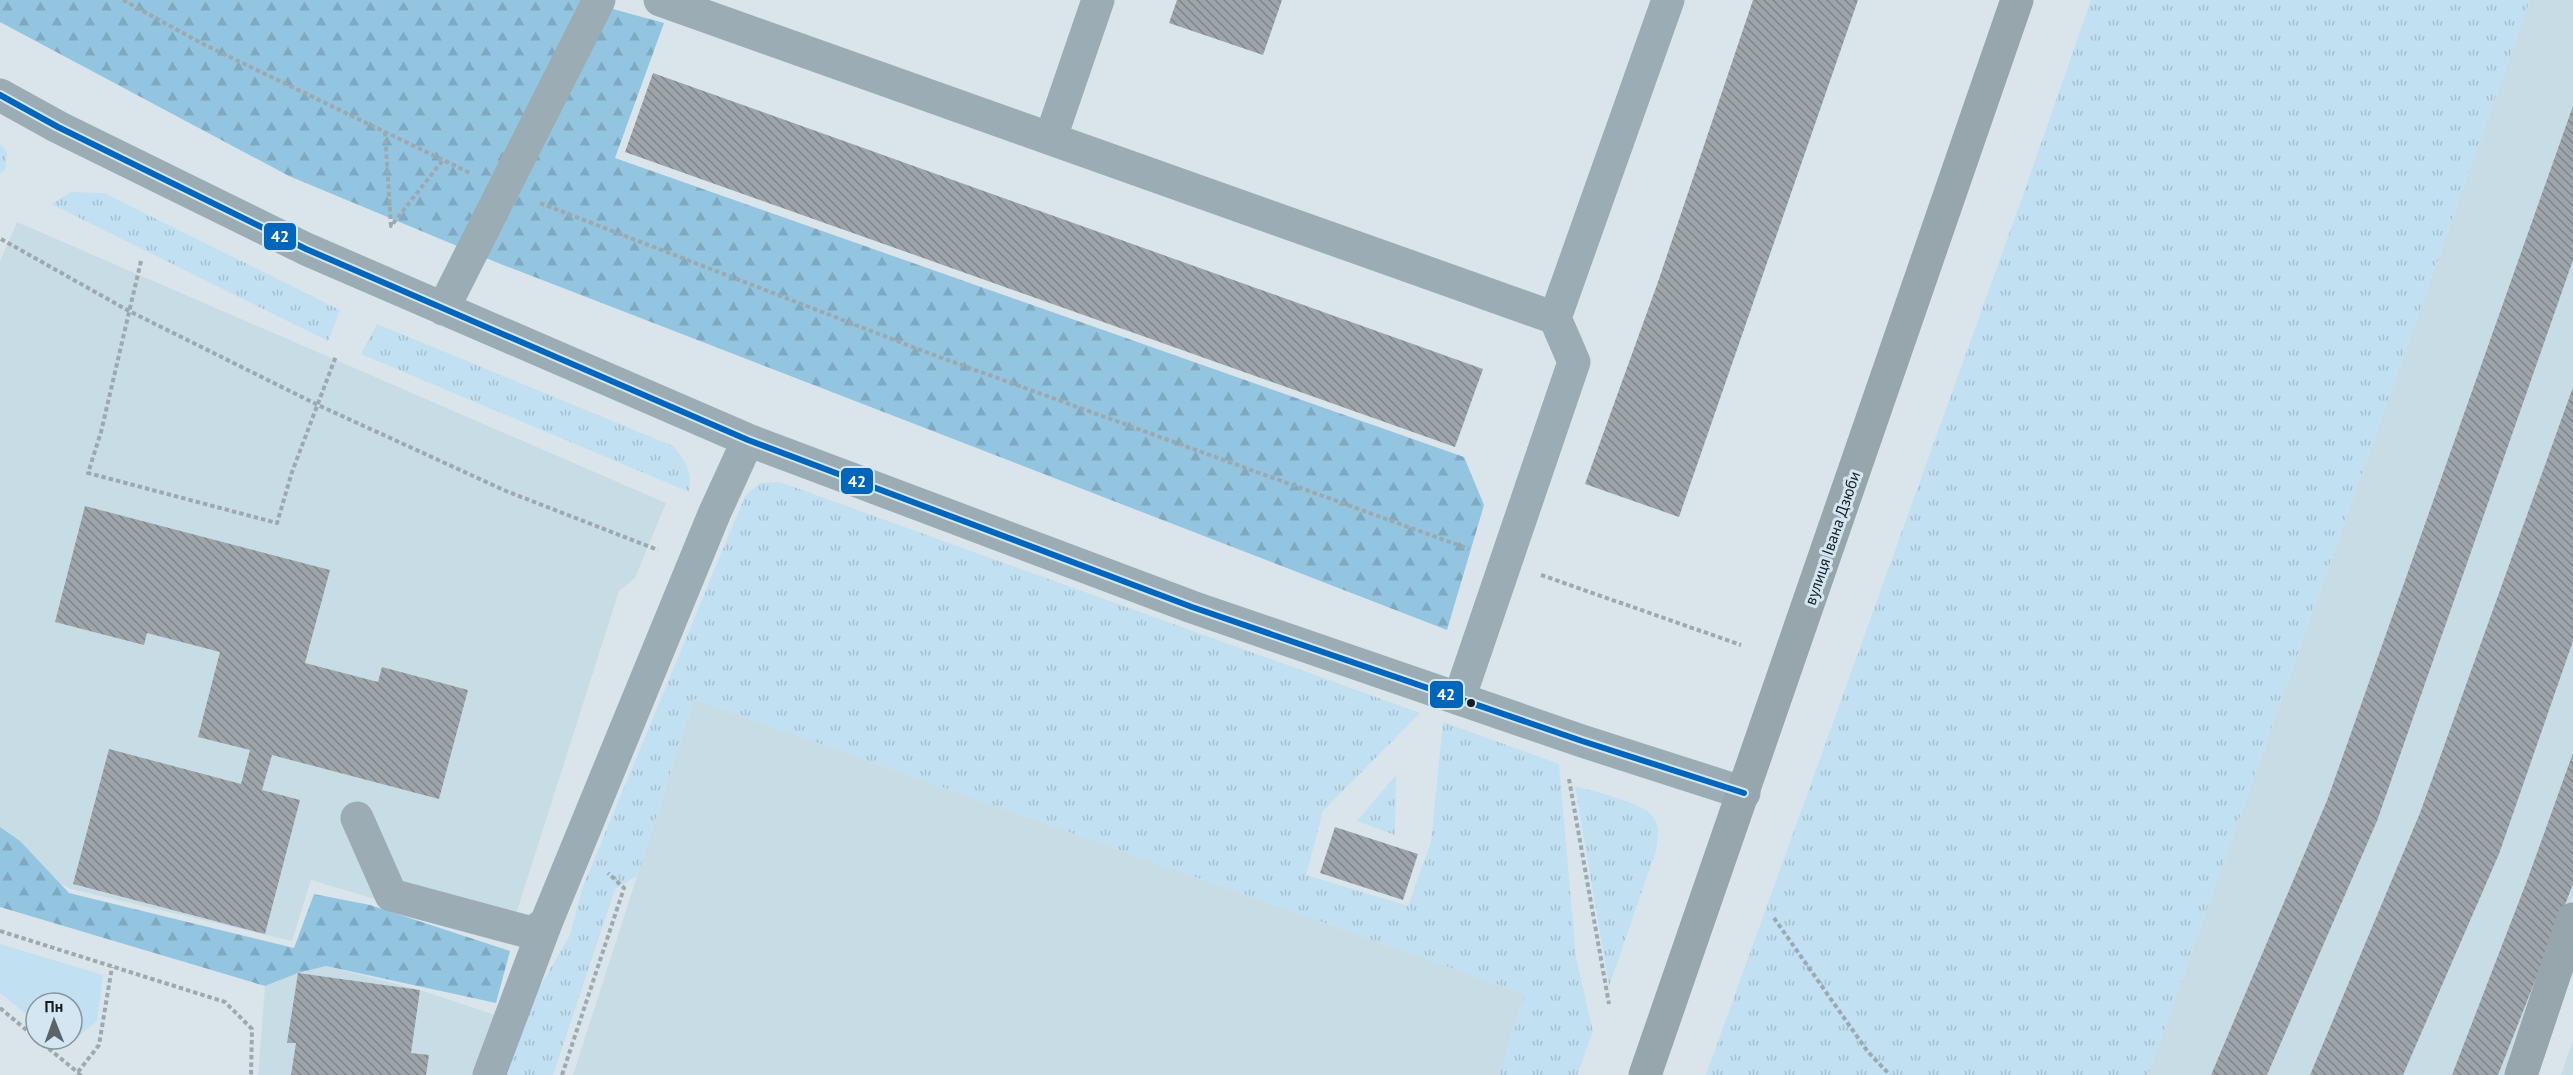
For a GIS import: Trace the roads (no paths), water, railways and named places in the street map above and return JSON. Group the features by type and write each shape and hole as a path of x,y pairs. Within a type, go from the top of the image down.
{"main road":[{"name":"вулиця Івана Дзюби","path":"1645,1075 2017,0"},
{"path":"2521,1075 2567,952 2573,919"}],"street":[{"path":"457,315 504,189 599,0"},
{"path":"660,0 1051,137 1555,318"},
{"path":"1051,137 1098,0"},
{"path":"1459,699 1574,362 1555,318 1668,0"},
{"path":"0,95 58,127 306,249 748,440 1192,607 1459,699 1744,793"},
{"path":"489,1075 578,844 693,564 748,440"},
{"path":"357,818 391,895 532,933 546,923"}]}
